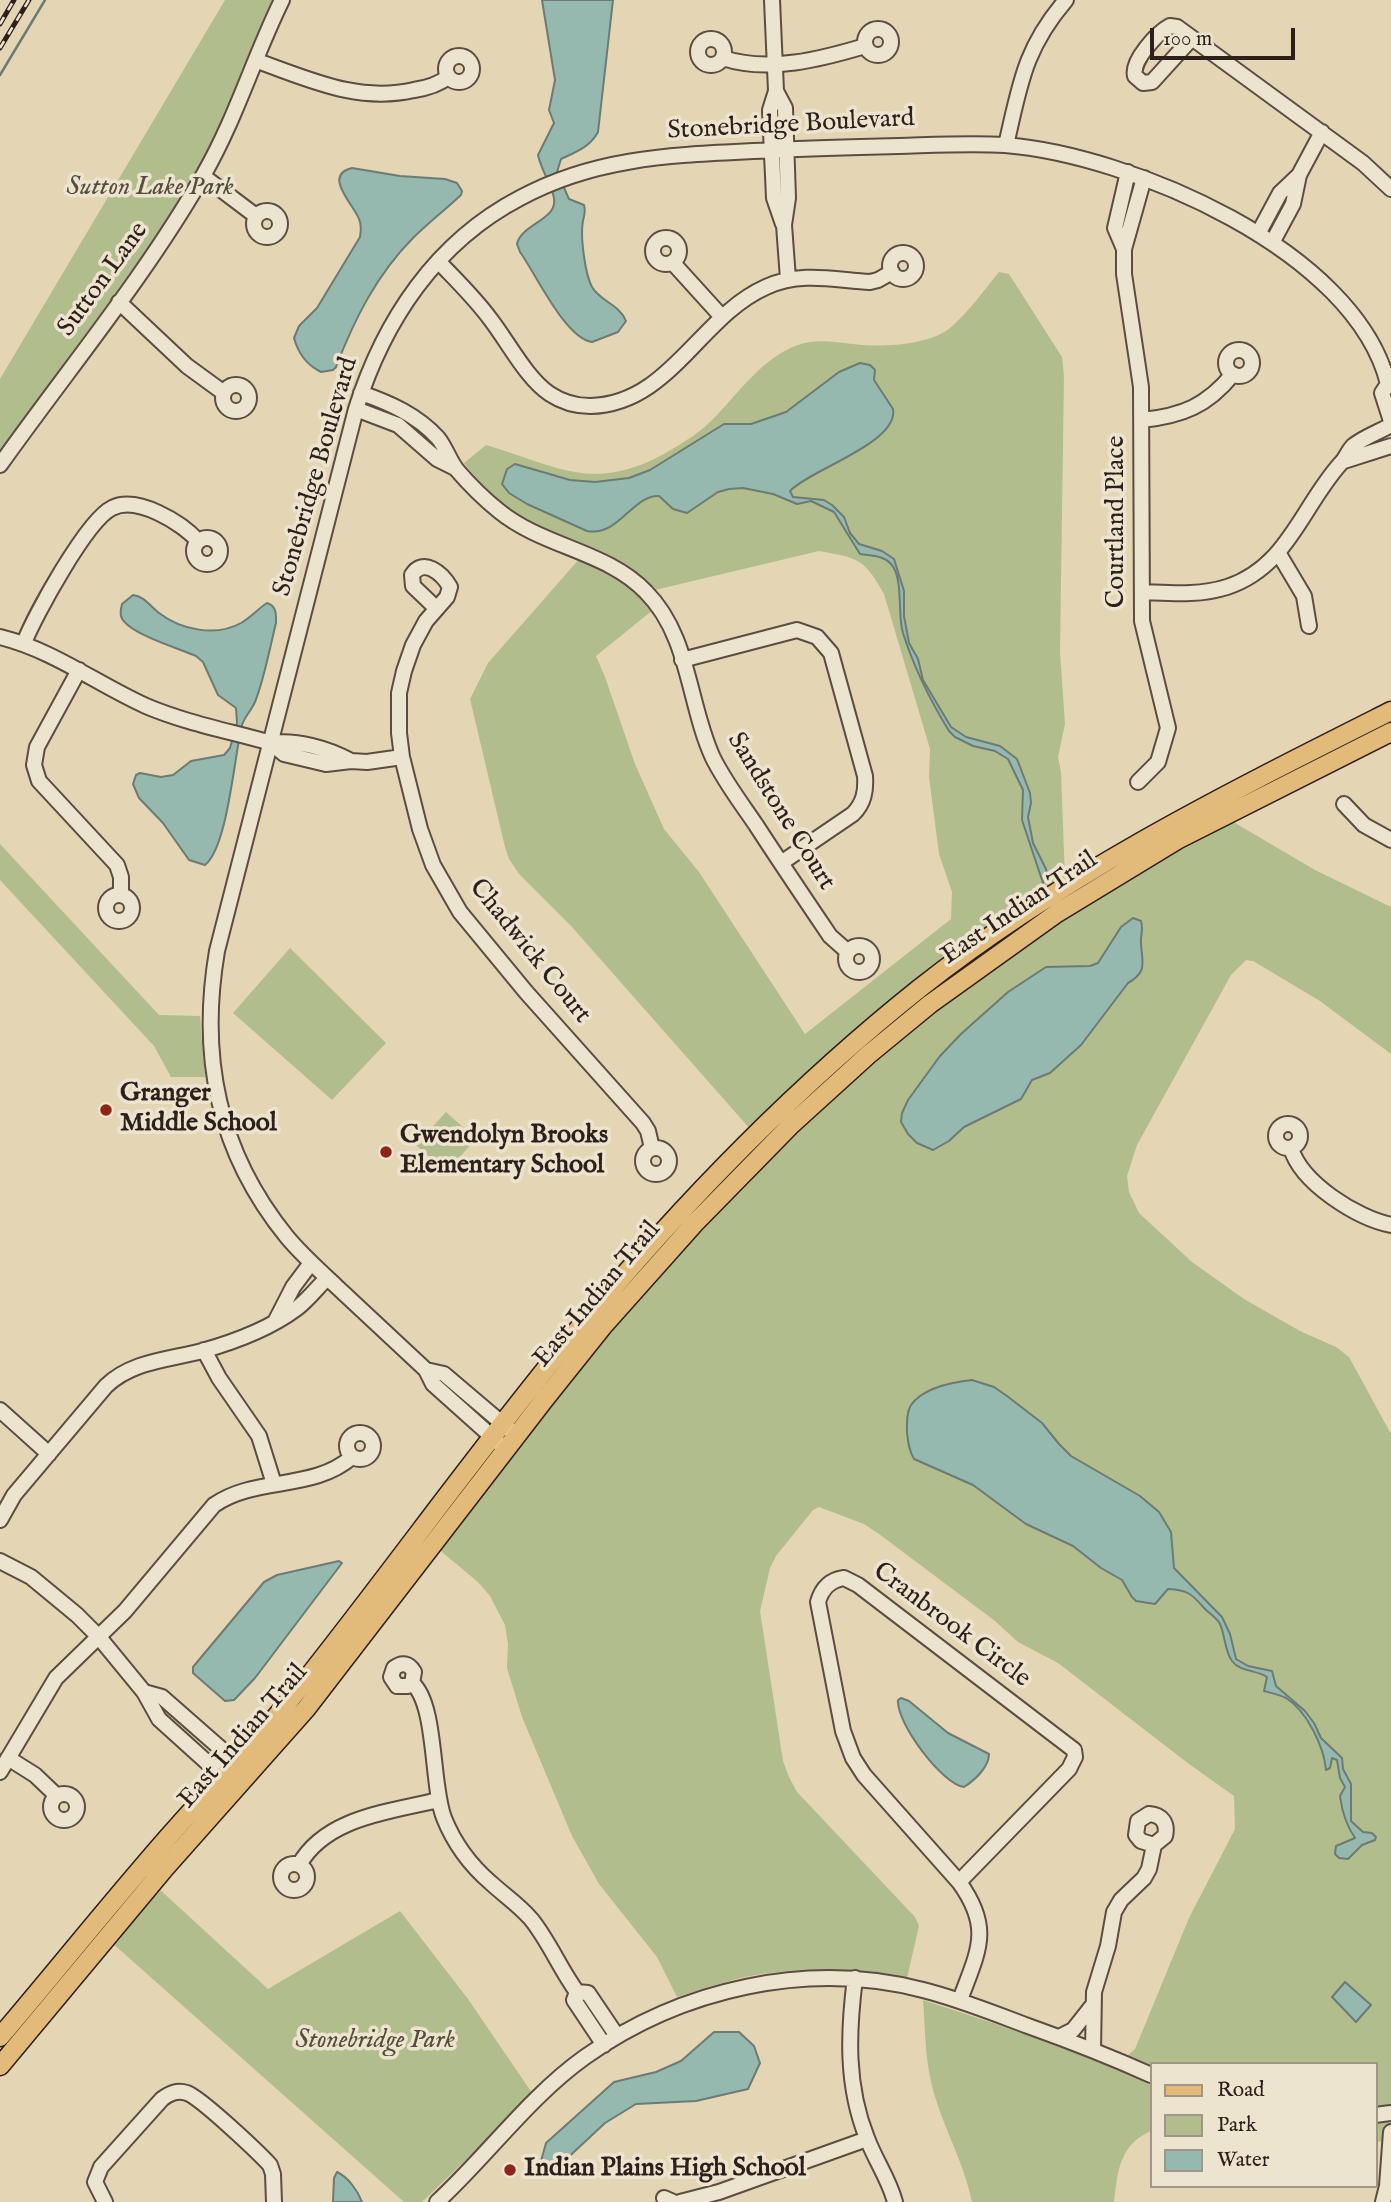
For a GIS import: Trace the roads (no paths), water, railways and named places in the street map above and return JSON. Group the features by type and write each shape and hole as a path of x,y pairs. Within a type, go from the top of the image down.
{"main road":[{"name":"East Indian Trail","path":"0,2066 165,1868 306,1709 598,1305 711,1180 824,1070 919,989 1001,929 1103,862 1194,811 1391,711"},
{"name":"East Indian Trail","path":"0,2037 171,1834 296,1693 504,1437 717,1199 824,1094 921,1011 1027,933 1147,858 1233,811 1391,732"}],"street":[{"name":"Sutton Lane","path":"0,465 149,262 203,176 233,117 282,0"},
{"path":"772,0 776,91 770,110 771,150 774,198 784,225"},
{"path":"1006,145 1024,69 1031,51 1066,0"},
{"path":"1192,38 1363,163 1391,189"},
{"path":"723,58 738,62 774,64 816,58 865,46"},
{"path":"257,61 341,89 369,95 400,93 432,86 448,77"},
{"path":"776,91 785,108 788,198 784,225 788,279"},
{"path":"1272,243 1293,204 1299,175 1322,132"},
{"name":"Stonebridge Boulevard","path":"504,1437 444,1374 426,1370 311,1263 272,1217 251,1183 222,1115 212,1073 210,1007 217,951 356,409 383,340 414,288 438,261 483,220 545,185 603,165 634,159 787,149 1006,145 1080,159 1144,178 1195,200 1258,234 1304,265 1344,305 1378,357 1390,385 1382,393 1391,423"},
{"name":"Courtland Place","path":"1124,249 1115,228 1128,172"},
{"path":"1258,234 1280,193 1299,175"},
{"path":"203,176 256,216"},
{"name":"Courtland Place","path":"1138,782 1158,762 1168,728 1143,631 1142,420 1138,363 1125,291 1124,249 1144,178"},
{"path":"438,261 476,300 537,383 556,398 574,404 600,405 637,394 666,373 722,317 750,295 788,279 822,277 870,282 878,281 892,272"},
{"path":"673,262 722,317"},
{"path":"119,302 187,366 225,393"},
{"path":"1142,420 1170,417 1184,412 1218,391 1233,374"},
{"name":"Sandstone Court","path":"361,393 399,408 415,418 438,439 455,468 498,510 525,530 608,565 639,585 661,610 675,635 701,728 715,762 830,936 848,952"},
{"name":"Sandstone Court","path":"356,409 398,425 437,459 455,468"},
{"path":"1142,592 1184,594 1226,587 1256,572 1279,554 1293,536 1326,481 1356,443 1391,423"},
{"path":"1344,461 1391,446"},
{"path":"24,643 41,604 94,523 112,508 119,505 138,505 182,525 198,541"},
{"path":"1279,554 1304,596 1309,626"},
{"name":"Chadwick Court","path":"436,608 413,645 401,682 398,708 402,757 420,829 433,865 460,912 526,992 643,1123 652,1148"},
{"path":"682,660 797,630 817,637 831,653 866,788 860,805 853,814 781,863"},
{"path":"0,637 24,643 146,706 190,722 271,743 287,741 331,751 351,761 367,762 402,757"},
{"path":"79,670 40,739 34,765 39,781 117,865 121,877 121,895"},
{"path":"1343,804 1364,825 1391,840"},
{"path":"1291,1148 1302,1168 1336,1200 1356,1213 1391,1226"},
{"path":"275,1322 293,1287 311,1263"},
{"path":"0,1520 14,1495 106,1387 119,1376 151,1362 204,1350 268,1327 298,1308 327,1278"},
{"path":"204,1350 224,1386 259,1436 274,1484"},
{"path":"0,1410 49,1454"},
{"path":"0,1772 56,1678 125,1611 214,1505 235,1493 331,1472 352,1457"},
{"path":"0,1561 31,1577 77,1615 144,1692 159,1719 236,1789"},
{"name":"Cranbrook Circle","path":"959,1882 1069,1769 1075,1757 1074,1750 858,1585 845,1578 837,1579 824,1588 818,1602 847,1746 864,1775 971,1898 980,1926 976,1955 960,2000"},
{"path":"412,1683 421,1695 430,1728 438,1800 448,1827 461,1851 480,1874 516,1903 532,1920 576,1992 574,2000 604,2045"},
{"path":"144,1692 162,1697 250,1774"},
{"path":"8,1758 35,1775 57,1796"},
{"path":"299,1866 311,1849 340,1827 366,1817 438,1800"},
{"path":"1093,2050 1096,1979 1108,1946 1114,1912 1121,1900 1144,1878 1149,1869 1154,1845"},
{"path":"437,2202 563,2074 617,2036 656,2015 740,1987 817,1978 855,1978 921,1989 960,2000 1147,2071"},
{"path":"855,1978 850,2013 851,2079 856,2109 895,2202"},
{"path":"576,1992 588,1993 617,2036"},
{"path":"1059,2038 1073,2030 1093,2004"},
{"path":"105,2202 95,2182 101,2167 162,2099 170,2093 178,2092 196,2098 263,2158 274,2174 274,2202"},
{"path":"1383,2202 1387,2186 1391,2132"},
{"path":"680,2202 720,2197 867,2139"},
{"path":"447,2202 462,2179"}],"water":[{"path":"542,0 613,0 598,132 587,145 561,159 557,172 569,199 584,205 583,245 592,287 619,311 626,321 618,332 592,342 582,338 562,318 517,244 525,231 545,217 554,205 553,192 538,155 554,123 549,110 555,80"},
{"path":"352,168 400,176 445,179 457,183 462,191 461,195 413,238 388,267 359,315 336,367 321,372 304,358 294,338 299,326 317,308 360,237 360,221 340,184 343,172"},
{"path":"860,363 870,365 875,370 874,380 893,409 891,421 882,433 868,444 790,491 793,497 824,500 832,505 844,517 850,533 859,544 882,551 894,559 904,591 904,616 909,643 918,659 923,680 951,727 966,737 1000,746 1017,759 1030,793 1028,817 1033,843 1046,869 1047,876 1043,883 1022,820 1023,790 1008,759 995,751 973,746 949,731 923,684 907,646 901,625 899,587 895,570 884,559 860,554 834,512 811,501 797,504 773,494 743,488 729,489 718,492 687,513 673,509 659,496 649,497 608,528 587,531 527,504 509,493 502,484 507,469 515,464 570,480 595,482 629,478 650,470 724,424 751,424 786,412 839,372"},
{"path":"133,595 144,599 168,619 199,630 231,627 245,621 267,603 273,606 275,611 276,623 261,684 255,702 242,725 225,821 213,855 205,865 189,860 163,823 139,798 133,784 136,775 140,773 161,777 173,775 191,761 224,755 230,748 237,723 236,708 218,695 203,662 196,656 154,640 125,622 121,614 122,604"},
{"path":"1133,918 1142,924 1141,971 1128,983 1081,1045 1050,1073 1032,1080 1021,1099 964,1127 949,1141 933,1150 917,1143 908,1134 901,1122 908,1100 940,1056 961,1034 1008,992 1046,967 1090,966 1098,963 1121,927"},
{"path":"972,1380 994,1387 1007,1396 1042,1423 1071,1456 1140,1496 1159,1512 1171,1532 1174,1568 1222,1617 1230,1634 1236,1659 1248,1666 1272,1671 1276,1686 1305,1711 1321,1738 1342,1758 1343,1769 1351,1784 1351,1821 1363,1832 1372,1833 1376,1837 1375,1840 1362,1845 1348,1859 1339,1858 1335,1854 1336,1846 1355,1838 1342,1807 1340,1796 1345,1787 1340,1778 1337,1760 1332,1758 1330,1768 1326,1770 1318,1741 1301,1712 1286,1698 1264,1691 1267,1677 1235,1665 1228,1653 1219,1622 1193,1596 1180,1590 1168,1589 1155,1604 1136,1601 1122,1580 1101,1568 1073,1546 1026,1524 973,1485 914,1459 907,1433 911,1405 931,1390"},
{"path":"339,1561 342,1563 255,1678 234,1700 225,1701 193,1673 193,1667 264,1582 277,1575"},
{"path":"901,1698 909,1701 948,1733 989,1754 987,1764 977,1777 964,1787 955,1784 933,1765 905,1723 899,1710 898,1700"},
{"path":"1345,1982 1371,2005 1356,2022 1332,1997"},
{"path":"714,2032 739,2032 754,2046 760,2063 748,2089 696,2101 636,2104 605,2123 560,2165 541,2161 546,2143 614,2082 656,2072 681,2061"},
{"path":"337,2172 352,2185 362,2202 333,2202 334,2178"}],"waterway":[{"path":"0,75 45,0"}],"railway":[{"path":"0,24 14,0"},
{"path":"0,48 29,0"}],"place":[{"name":"Granger Middle School","path":"106,1110"},
{"name":"Gwendolyn Brooks Elementary School","path":"386,1152"},
{"name":"Indian Plains High School","path":"510,2170"}],"park label":[{"name":"Sutton Lake Park","path":"150,189"},
{"name":"Stonebridge Park","path":"375,2042"}]}
